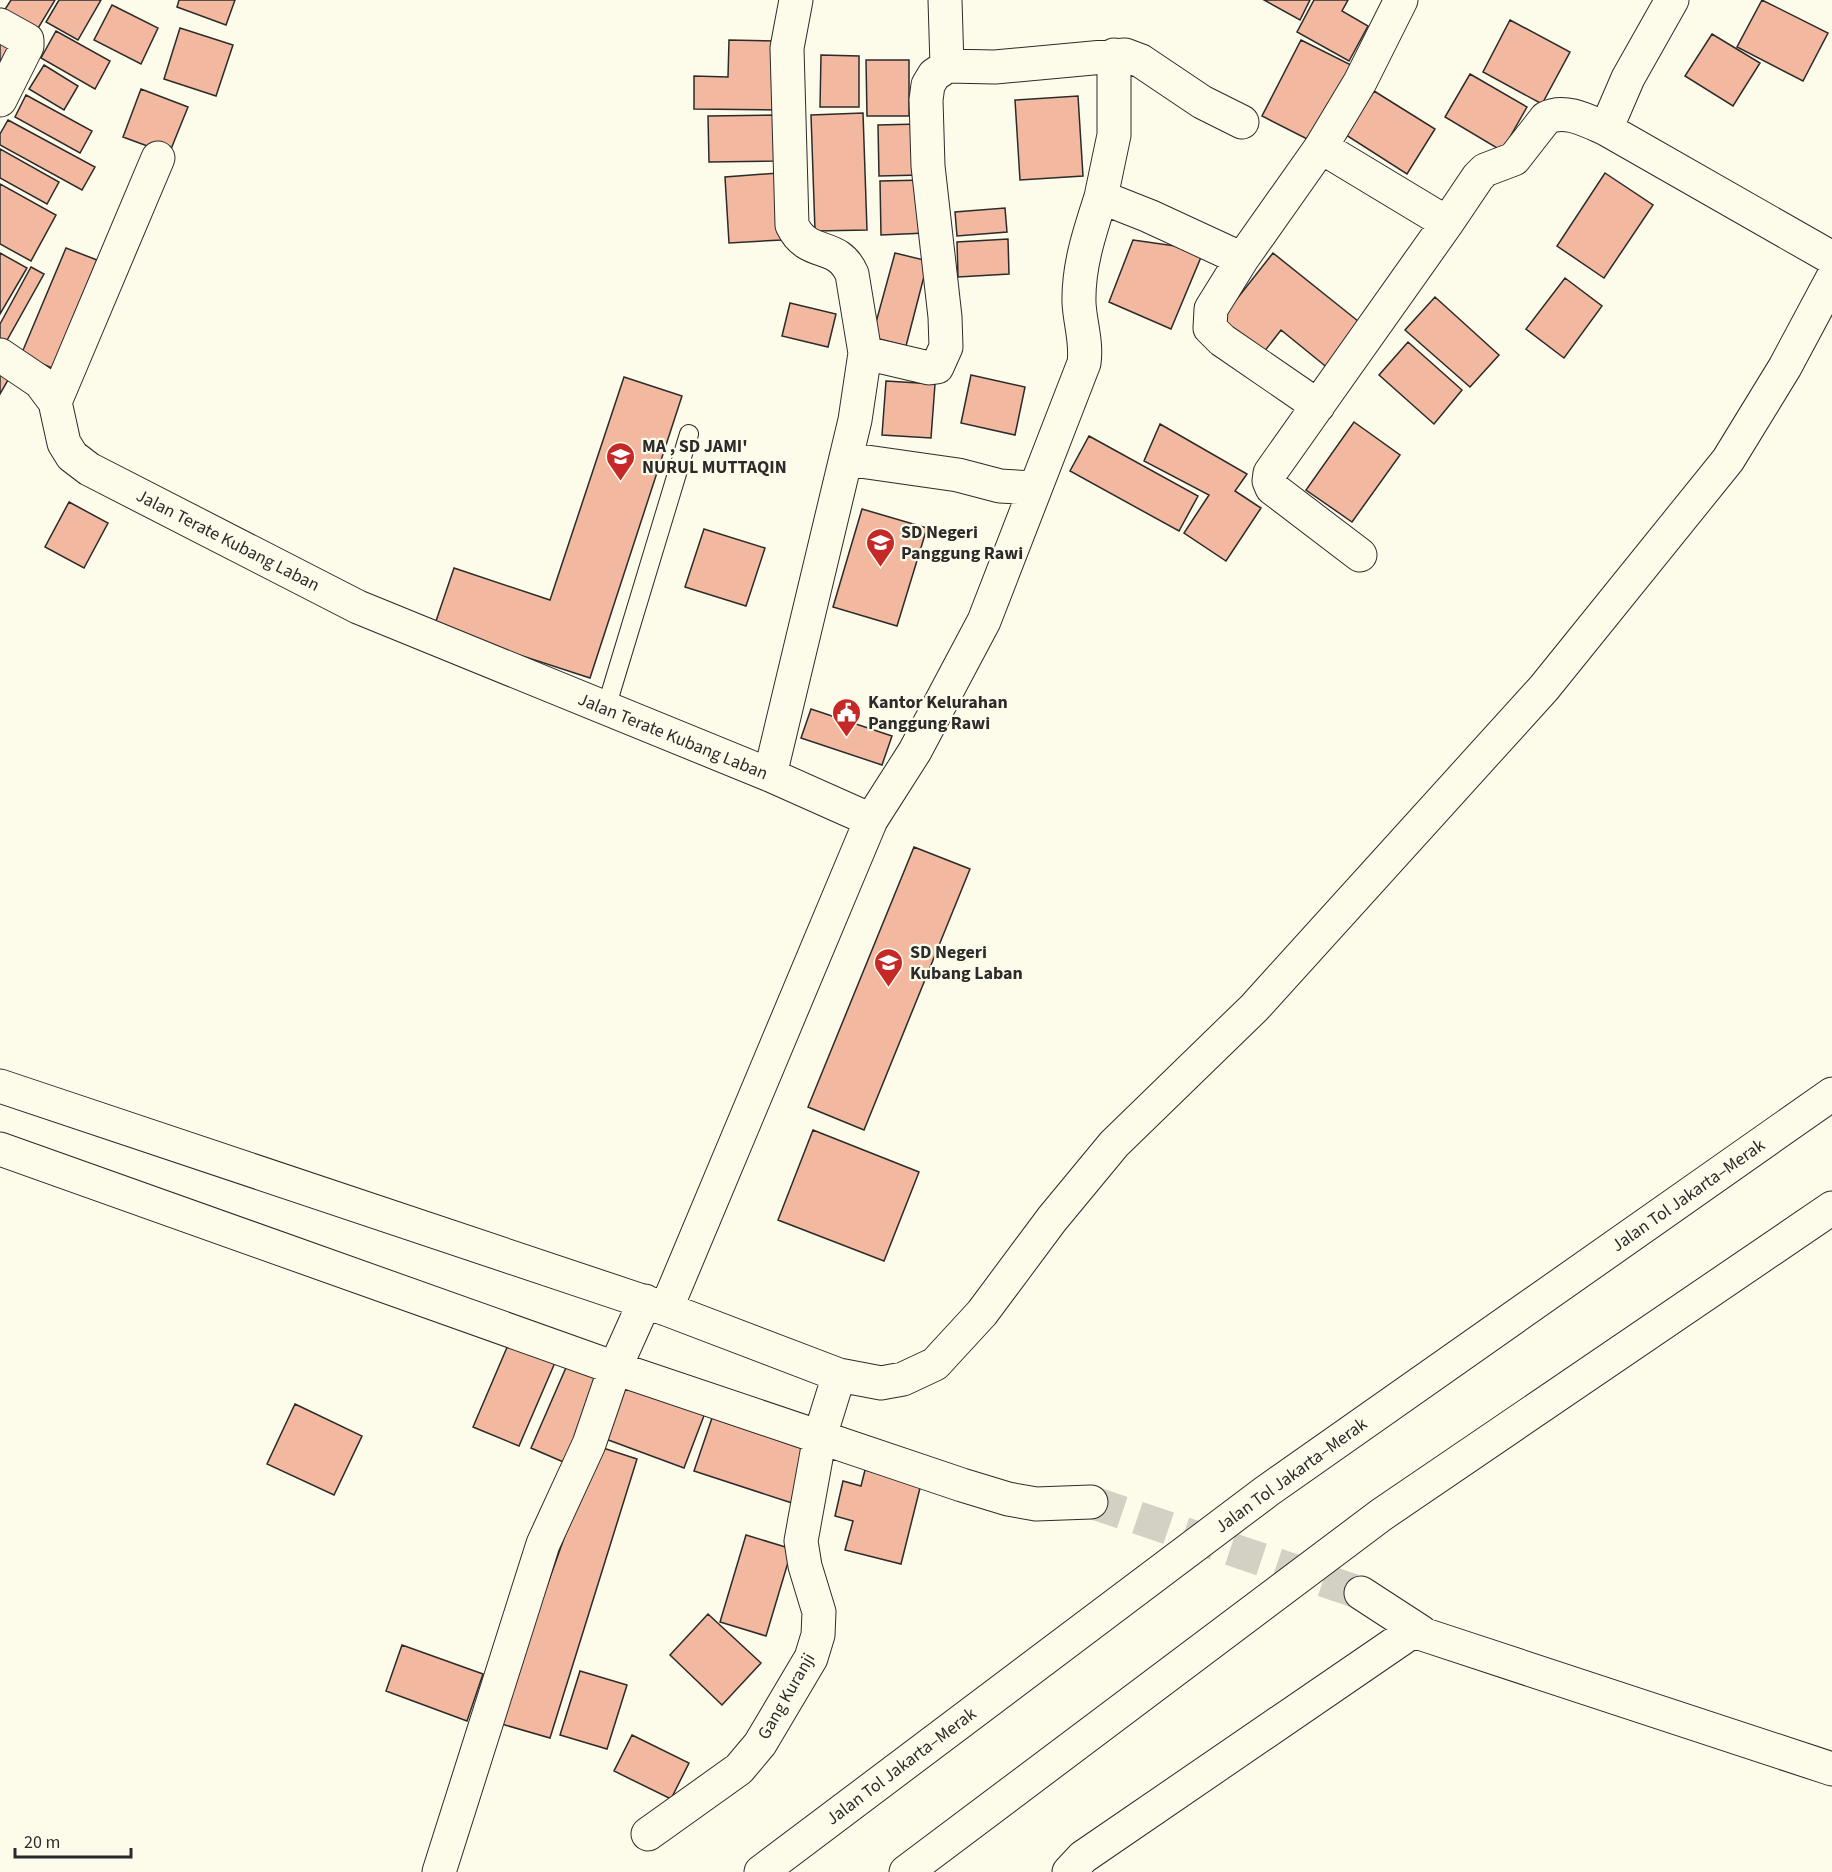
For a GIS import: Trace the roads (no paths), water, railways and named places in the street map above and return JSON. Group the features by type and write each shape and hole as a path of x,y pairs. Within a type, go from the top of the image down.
{"main road":[{"path":"770,776 828,542 855,420 865,353 852,274 847,263 840,256 805,244 792,225 786,48 796,0"},
{"path":"945,0 947,66"},
{"path":"1318,406 1222,340 1210,328 1211,309 1242,259 1322,147 1360,82 1401,0"},
{"path":"1606,129 1628,78 1672,0"},
{"path":"0,25 27,40 27,46 0,100"},
{"path":"865,353 929,368 937,367 946,347 945,317 928,166 926,100 928,85 934,75 947,66 995,67 1114,55 1141,61 1202,102 1242,122"},
{"path":"440,1872 543,1544 589,1444 617,1364 648,1312 871,820 915,751 984,621 1084,363 1086,351 1079,303 1082,265 1101,197 1114,135 1114,55"},
{"path":"1360,555 1272,488 1269,481 1276,463 1478,177 1485,170 1514,159 1546,118 1554,114 1567,114 1606,129 1832,258"},
{"path":"1322,147 1446,223"},
{"path":"0,355 47,392 158,158"},
{"path":"1101,197 1149,216 1242,259"},
{"path":"0,1149 617,1364 828,1412 881,1383 903,1379 935,1364 982,1314 1052,1219 1114,1144 1254,1008 1544,688 1728,460 1785,367 1832,279"},
{"name":"Jalan Terate Kubang Laban","path":"47,392 64,443 72,456 89,470 358,607 770,776 871,820"},
{"path":"846,459 958,475 1000,486 1035,488"},
{"path":"0,1086 648,1312 828,1412 1008,1499 1036,1503 1092,1502"},
{"name":"Jalan Tol Jakarta–Merak","path":"761,1872 1267,1491 1832,1094"},
{"path":"906,1872 1381,1515 1832,1208"},
{"name":"Gang Kuranji","path":"648,1834 739,1769 760,1744 812,1658 818,1635 819,1612 805,1566 801,1541 828,1412"},
{"path":"1361,1593 1421,1632 1476,1653 1832,1769"},
{"path":"1069,1872 1083,1857 1403,1636 1413,1631 1421,1632"}],"lane":[{"path":"606,708 689,434"}],"tunnel":[{"path":"1091,1502 1361,1593"}],"place":[{"name":"MA , SD JAMI' NURUL MUTTAQIN","path":"621,482"},
{"name":"SD Negeri Panggung Rawi","path":"880,568"},
{"name":"Kantor Kelurahan Panggung Rawi","path":"847,738"},
{"name":"SD Negeri Kubang Laban","path":"889,988"}]}
